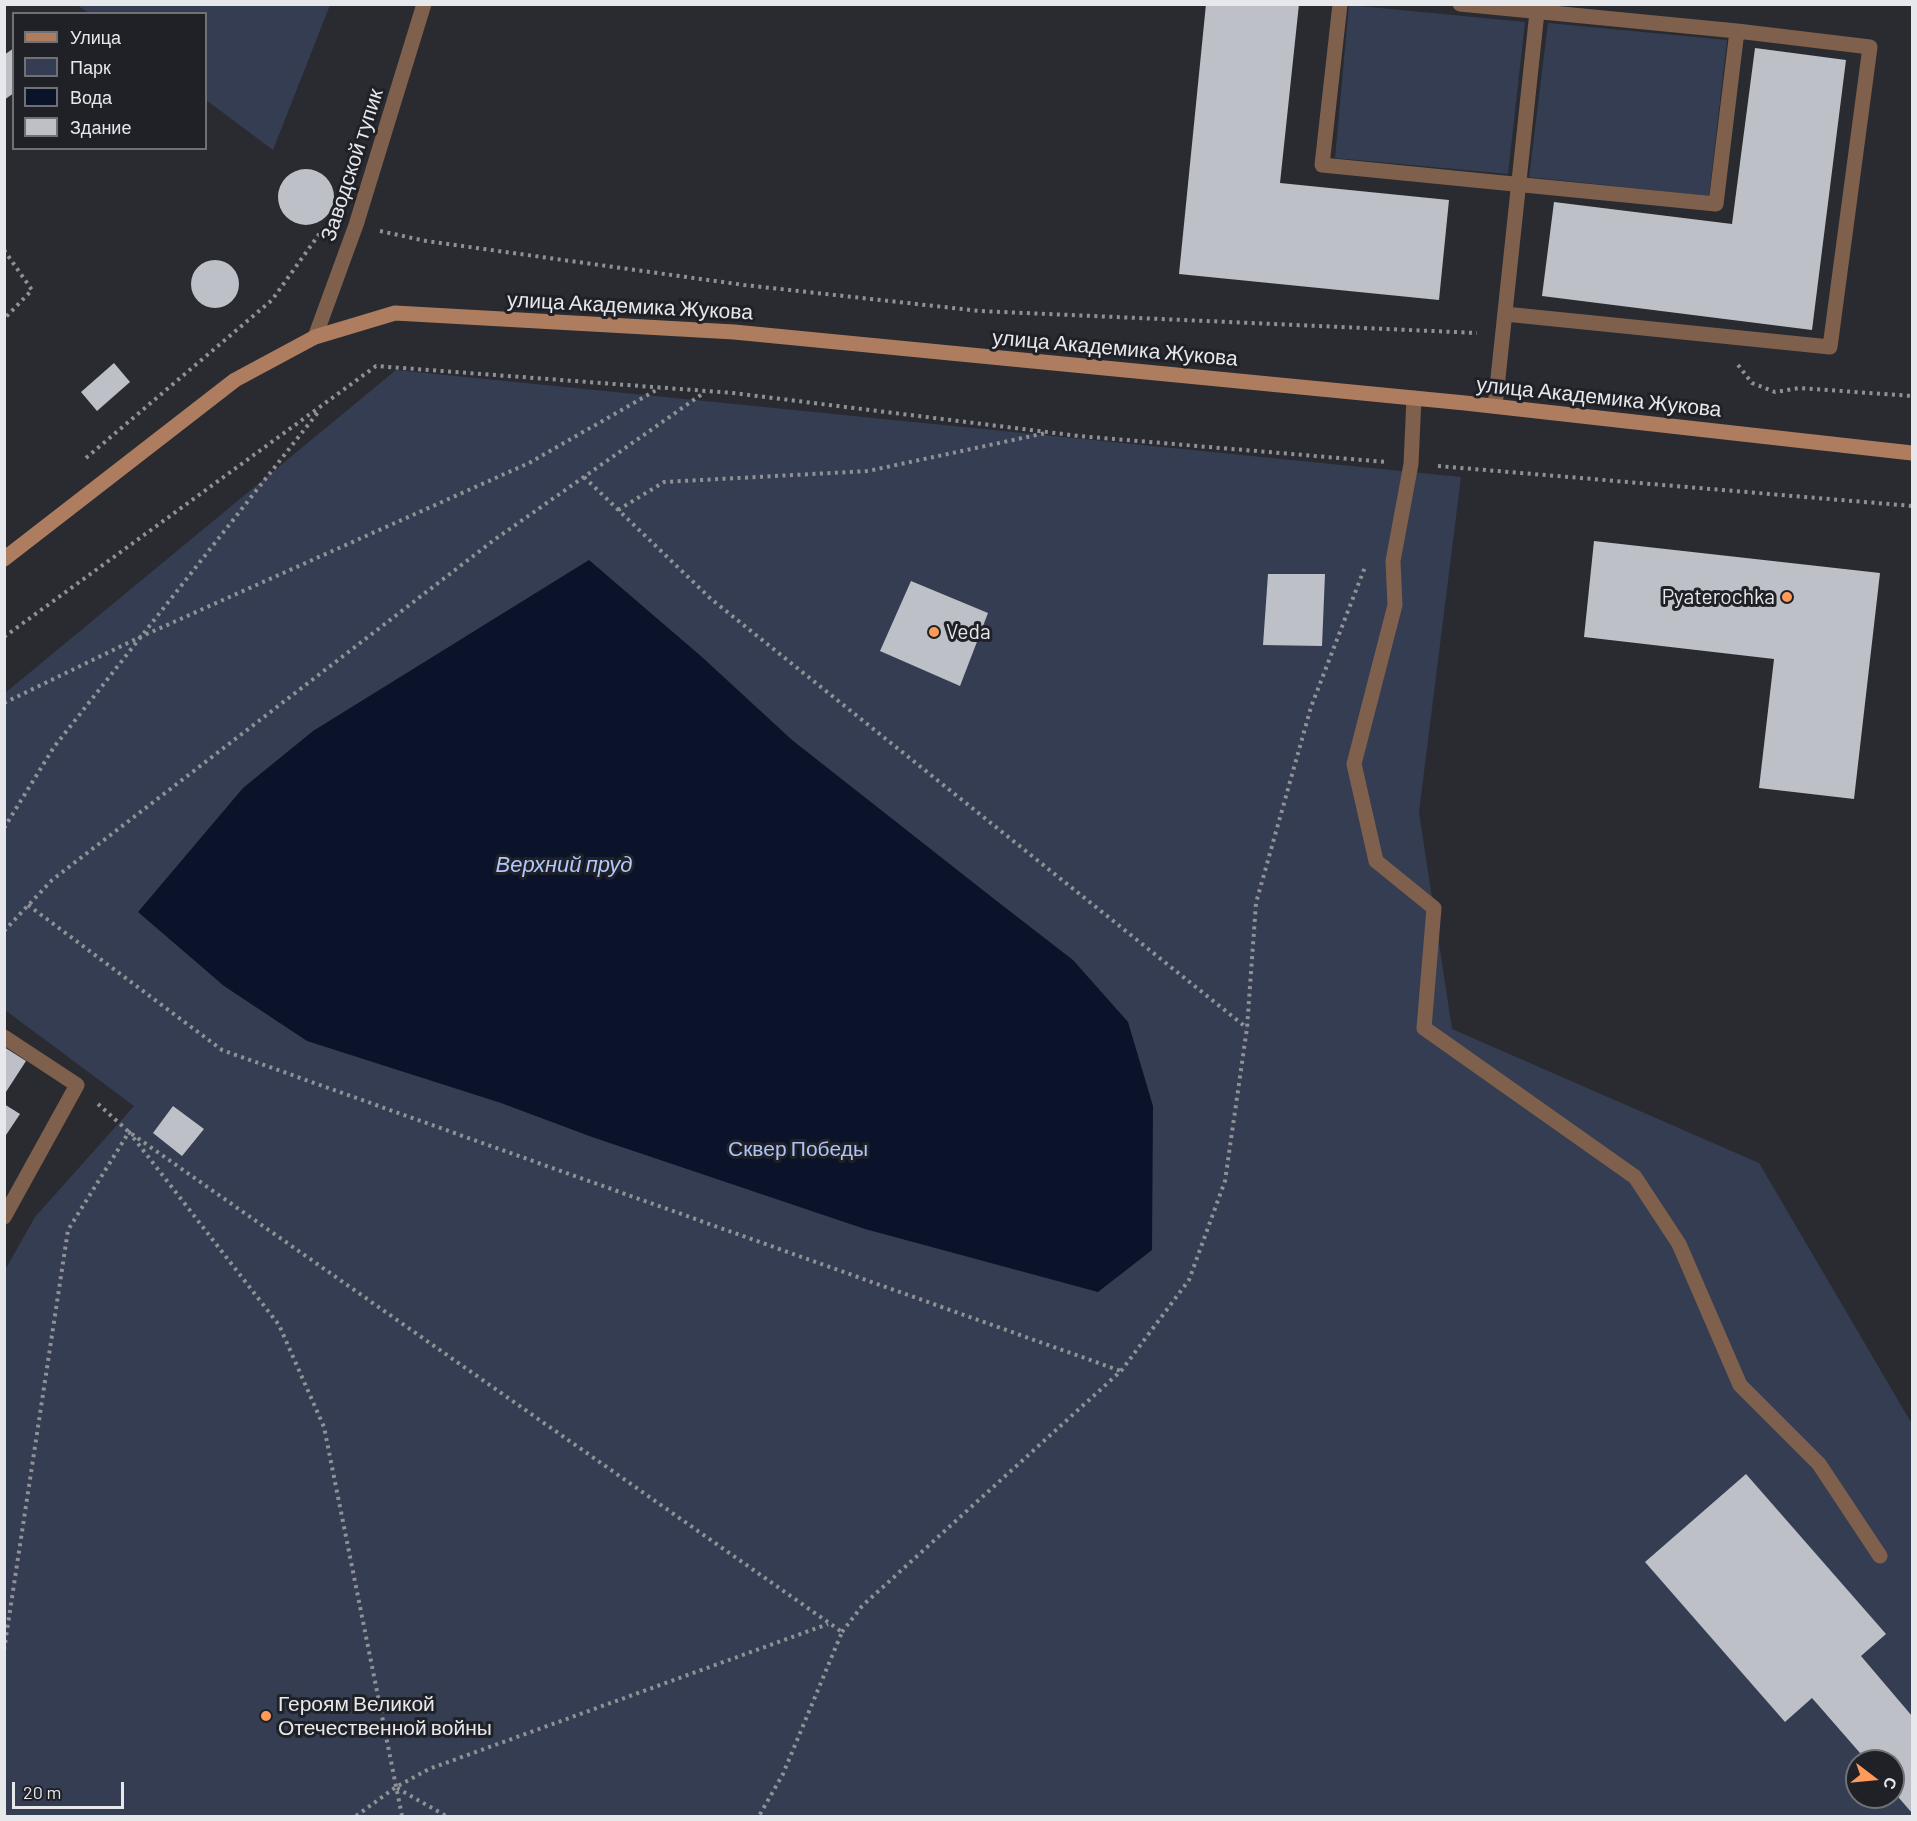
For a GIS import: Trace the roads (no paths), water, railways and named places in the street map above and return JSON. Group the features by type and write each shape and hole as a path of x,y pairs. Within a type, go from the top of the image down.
{"main road":[{"name":"улица Академика Жукова","path":"4,559 235,380 315,337 395,313 734,332 1495,406 1912,453"}],"street":[{"name":"Заводской тупик","path":"315,337 356,225 424,4"},
{"path":"1340,4 1322,165 1716,204 1737,31"},
{"path":"1460,4 1870,46 1830,346 1504,314"},
{"path":"1495,406 1537,12"},
{"path":"1414,398 1411,464 1393,561 1395,605 1354,764 1376,861 1434,908 1424,1028 1635,1177 1679,1244 1740,1384 1819,1464 1880,1556"},
{"path":"4,1037 77,1085 4,1217"}],"water":[{"name":"Верхний пруд","path":"589,560 702,657 792,740 1073,960 1128,1022 1153,1106 1152,1250 1098,1292 865,1229 592,1137 501,1103 307,1041 224,986 138,912 243,788 313,731"}],"place":[{"name":"Pyaterochka","path":"1787,597"},
{"name":"Veda","path":"934,632"},
{"name":"Героям Великой Отечественной войны","path":"266,1716"}],"park label":[{"name":"Сквер Победы","path":"798,1149"}]}
